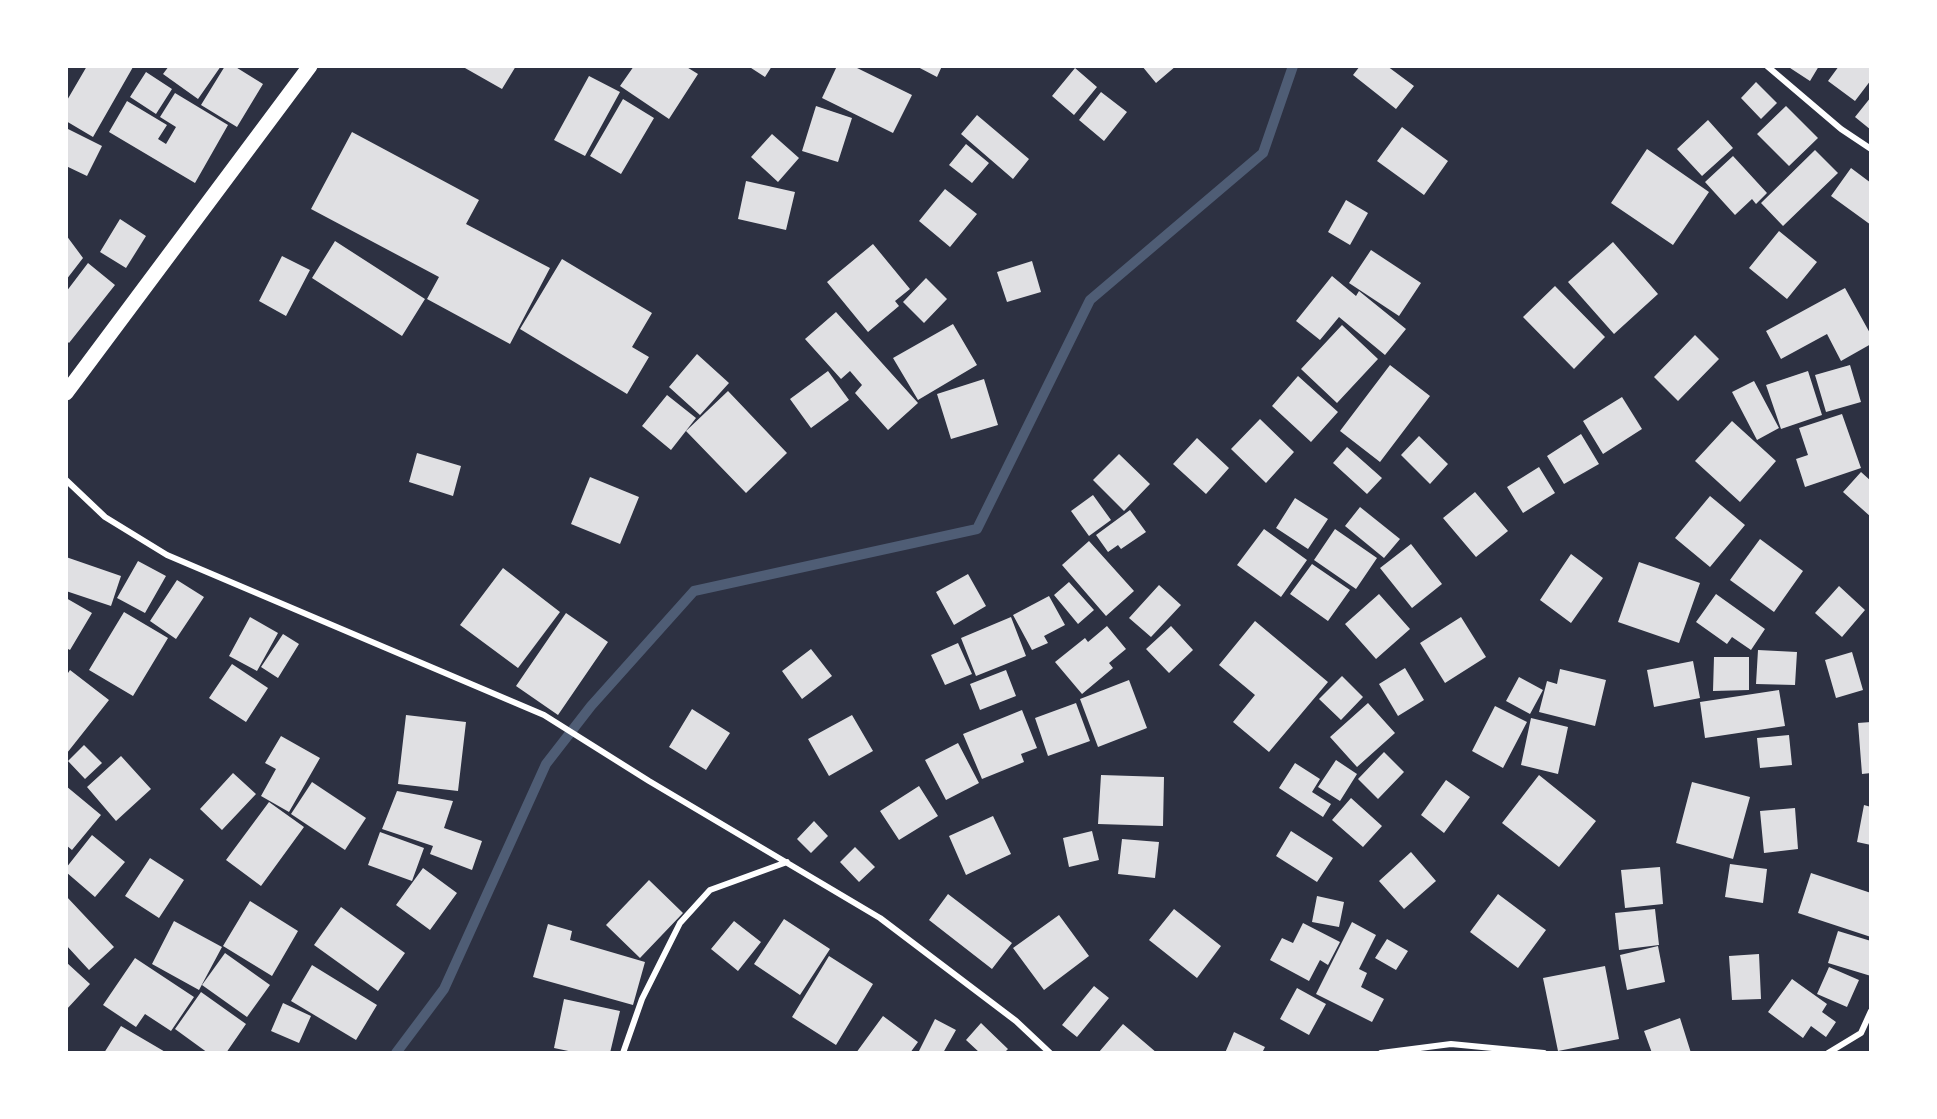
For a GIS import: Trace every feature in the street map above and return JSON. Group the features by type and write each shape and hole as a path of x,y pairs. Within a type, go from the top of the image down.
{"main road":[{"path":"66,393 310,66"}],"street":[{"path":"1767,66 1841,129 1871,149"},
{"path":"66,480 105,517 167,555 544,715 649,781 880,918 1016,1021 1050,1053"},
{"path":"623,1053 642,999 680,923 710,890 787,862"},
{"path":"1828,1053 1861,1033 1871,1011"},
{"path":"1381,1053 1451,1044 1544,1053"}],"building":[{"path":"87,66 133,67 93,137 66,121 66,102"},
{"path":"169,66 221,66 198,99 163,74"},
{"path":"225,66 234,66 263,84 237,127 201,105"},
{"path":"466,66 516,66 502,89 465,68"},
{"path":"634,66 654,68 656,66 685,66 698,74 669,119 620,86"},
{"path":"748,66 772,66 765,77"},
{"path":"837,66 853,66 912,95 893,133 822,98"},
{"path":"916,66 942,66 937,77"},
{"path":"1142,66 1176,66 1156,83"},
{"path":"1360,66 1387,66 1414,86 1396,109 1353,75"},
{"path":"1787,66 1819,66 1810,81"},
{"path":"1839,66 1871,66 1871,80 1855,101 1828,81"},
{"path":"1075,68 1097,87 1074,115 1052,96"},
{"path":"146,72 172,89 156,114 130,97"},
{"path":"589,76 620,92 585,156 554,140"},
{"path":"1756,82 1777,103 1761,119 1741,98"},
{"path":"1101,92 1127,112 1104,141 1079,120"},
{"path":"175,93 228,125 195,183 109,132 127,101 167,125 158,139 166,144 176,127 160,117"},
{"path":"1871,97 1871,130 1855,117"},
{"path":"623,99 654,118 621,174 590,156"},
{"path":"816,106 852,118 838,162 802,151"},
{"path":"1786,106 1818,138 1789,166 1757,134"},
{"path":"977,115 1029,159 1013,179 961,134"},
{"path":"1708,120 1733,148 1702,176 1677,149"},
{"path":"1402,127 1448,161 1424,195 1377,161"},
{"path":"66,128 102,146 87,176 66,166"},
{"path":"352,132 479,200 466,224 550,268 510,344 427,299 439,277 311,209"},
{"path":"772,134 799,158 778,182 751,157"},
{"path":"966,144 989,163 972,183 949,165"},
{"path":"1647,149 1709,192 1673,245 1611,203"},
{"path":"1815,150 1838,173 1783,226 1761,203"},
{"path":"1733,156 1767,193 1756,204 1752,199 1735,215 1705,182"},
{"path":"1851,168 1871,183 1871,225 1831,196"},
{"path":"746,181 795,192 786,230 738,219"},
{"path":"945,189 977,214 950,247 919,221"},
{"path":"1346,200 1368,213 1350,245 1328,232"},
{"path":"120,219 146,236 126,268 100,252"},
{"path":"1779,231 1817,262 1787,299 1749,268"},
{"path":"66,235 83,258 66,280"},
{"path":"335,241 425,299 402,336 312,278"},
{"path":"1613,242 1658,294 1614,334 1568,282"},
{"path":"873,244 910,289 895,301 899,306 868,332 827,282"},
{"path":"1371,250 1421,283 1399,316 1349,283"},
{"path":"282,256 310,270 286,316 259,301"},
{"path":"562,259 652,313 632,347 649,357 627,394 520,329"},
{"path":"1032,261 1041,292 1007,302 997,272"},
{"path":"88,263 115,285 69,343 66,340 66,292"},
{"path":"1332,276 1356,296 1359,291 1406,329 1385,355 1339,317 1320,340 1296,321"},
{"path":"926,278 947,299 924,323 903,302"},
{"path":"1555,286 1605,337 1574,369 1523,317"},
{"path":"1845,288 1871,335 1871,344 1841,361 1827,334 1781,359 1766,331"},
{"path":"836,312 918,403 888,430 855,393 862,385 850,371 841,379 805,339"},
{"path":"953,324 977,365 918,400 893,358"},
{"path":"1342,325 1378,359 1337,403 1301,369"},
{"path":"1695,335 1719,359 1678,401 1654,377"},
{"path":"697,354 729,383 700,415 669,387"},
{"path":"1390,365 1430,396 1380,462 1340,431"},
{"path":"1850,365 1861,402 1826,412 1815,375"},
{"path":"828,371 849,400 811,428 790,399"},
{"path":"1808,371 1822,415 1781,429 1766,385"},
{"path":"1298,376 1338,412 1311,442 1272,406"},
{"path":"984,379 998,425 951,439 937,394"},
{"path":"1754,381 1779,428 1757,440 1732,392"},
{"path":"728,391 787,453 746,493 686,431"},
{"path":"667,395 696,418 671,450 642,426"},
{"path":"1622,397 1642,429 1603,454 1583,421"},
{"path":"1842,414 1861,468 1805,487 1796,459 1808,455 1799,428"},
{"path":"1260,419 1294,452 1266,483 1231,449"},
{"path":"1732,421 1776,461 1740,502 1695,461"},
{"path":"1581,434 1599,464 1564,484 1547,456"},
{"path":"1419,436 1448,464 1430,484 1401,455"},
{"path":"1197,438 1229,468 1206,494 1173,464"},
{"path":"1347,447 1382,478 1367,494 1333,463"},
{"path":"417,453 461,466 453,496 409,482"},
{"path":"1119,454 1150,484 1124,511 1093,480"},
{"path":"1539,467 1555,493 1523,513 1507,487"},
{"path":"1861,472 1871,481 1871,517 1843,492"},
{"path":"590,477 639,497 620,544 571,524"},
{"path":"1475,492 1508,531 1476,557 1443,518"},
{"path":"1093,495 1111,520 1089,536 1071,511"},
{"path":"1710,496 1745,525 1710,567 1675,538"},
{"path":"1295,498 1328,519 1308,549 1276,528"},
{"path":"1360,507 1400,539 1384,558 1345,526"},
{"path":"1130,510 1146,532 1121,549 1118,545 1108,552 1096,535"},
{"path":"1264,529 1307,560 1281,597 1237,565"},
{"path":"1335,529 1377,558 1356,589 1314,560"},
{"path":"1760,539 1803,571 1774,612 1730,580"},
{"path":"1089,541 1134,591 1106,616 1062,565"},
{"path":"1411,544 1442,584 1412,608 1380,568"},
{"path":"1571,554 1603,578 1571,623 1540,600"},
{"path":"66,557 121,576 111,606 66,591"},
{"path":"138,561 166,576 145,613 117,598"},
{"path":"1639,562 1700,583 1679,643 1618,622"},
{"path":"1312,564 1350,590 1328,621 1290,594"},
{"path":"503,568 560,612 518,668 460,625"},
{"path":"968,574 986,606 954,625 936,592"},
{"path":"177,580 204,597 176,639 150,621"},
{"path":"1069,582 1094,610 1078,624 1054,595"},
{"path":"1159,585 1181,605 1151,637 1129,618"},
{"path":"1839,586 1865,610 1842,637 1815,613"},
{"path":"1379,594 1410,629 1376,659 1345,624"},
{"path":"1716,594 1765,629 1751,650 1732,637 1727,644 1696,622"},
{"path":"1049,596 1065,625 1044,636 1048,643 1032,650 1013,615"},
{"path":"66,598 92,613 70,650 66,648"},
{"path":"124,612 168,638 133,696 89,670"},
{"path":"566,613 608,642 558,715 516,686"},
{"path":"250,617 278,633 257,671 229,656"},
{"path":"1011,617 1026,656 976,676 961,638"},
{"path":"1461,617 1486,657 1445,683 1420,643"},
{"path":"1255,621 1328,682 1269,752 1233,722 1255,695 1219,665"},
{"path":"1107,626 1126,649 1109,663 1113,668 1082,694 1055,662 1085,638 1088,642"},
{"path":"1171,626 1193,650 1169,673 1146,649"},
{"path":"283,634 299,644 278,678 261,667"},
{"path":"958,643 972,674 945,685 931,655"},
{"path":"811,649 832,676 802,699 782,671"},
{"path":"1758,650 1797,652 1795,685 1756,684"},
{"path":"1852,652 1863,690 1836,698 1825,660"},
{"path":"1714,657 1749,657 1749,690 1713,691"},
{"path":"1693,661 1700,698 1654,707 1647,670"},
{"path":"232,664 268,688 246,722 209,698"},
{"path":"1405,668 1424,700 1398,716 1379,684"},
{"path":"1560,669 1606,680 1595,726 1539,712 1547,681 1557,684"},
{"path":"70,670 109,700 67,753 66,676"},
{"path":"1006,670 1016,696 980,710 970,684"},
{"path":"1342,676 1363,697 1341,720 1319,699"},
{"path":"1519,677 1543,690 1530,714 1506,701"},
{"path":"1129,680 1147,728 1098,747 1080,699"},
{"path":"1779,690 1785,726 1705,738 1700,702"},
{"path":"1076,703 1090,741 1048,756 1035,718"},
{"path":"1368,703 1395,733 1357,767 1330,737"},
{"path":"1495,706 1527,722 1503,768 1472,751"},
{"path":"692,709 730,733 706,770 669,747"},
{"path":"1022,710 1037,748 1021,754 1024,762 982,779 963,734"},
{"path":"406,715 466,722 458,791 398,784"},
{"path":"852,715 873,751 829,776 808,739"},
{"path":"1531,718 1568,727 1558,774 1521,765"},
{"path":"1871,722 1871,773 1862,774 1858,723"},
{"path":"1789,735 1792,765 1760,768 1757,738"},
{"path":"281,736 320,758 289,812 261,796 276,769 265,763"},
{"path":"958,743 979,783 946,800 925,760"},
{"path":"84,745 102,763 85,779 68,761"},
{"path":"1384,752 1404,772 1378,799 1358,779"},
{"path":"121,756 151,789 116,821 87,787"},
{"path":"1336,760 1357,774 1340,801 1318,787"},
{"path":"1295,763 1320,779 1312,792 1331,804 1323,817 1279,788"},
{"path":"233,773 256,794 222,830 200,809"},
{"path":"1101,775 1164,777 1163,826 1098,824"},
{"path":"1539,775 1596,821 1559,867 1502,823"},
{"path":"1446,780 1470,797 1444,833 1421,815"},
{"path":"312,782 366,818 345,850 291,814"},
{"path":"1692,782 1750,797 1733,859 1676,843"},
{"path":"66,786 101,815 72,850 66,845"},
{"path":"919,786 938,816 899,840 880,811"},
{"path":"397,791 453,801 444,828 482,841 472,870 430,854 433,846 382,829"},
{"path":"1351,798 1382,826 1363,847 1332,820"},
{"path":"269,802 304,827 261,886 226,860"},
{"path":"1864,805 1871,807 1871,845 1857,842"},
{"path":"1795,808 1798,849 1764,853 1760,811"},
{"path":"993,816 1011,854 966,875 949,836"},
{"path":"814,821 828,836 811,853 797,839"},
{"path":"1092,831 1099,860 1069,867 1063,838"},
{"path":"1291,831 1333,858 1317,882 1276,856"},
{"path":"380,832 424,848 412,881 368,865"},
{"path":"92,835 125,862 95,897 66,872 66,868"},
{"path":"1122,839 1159,842 1155,878 1118,874"},
{"path":"855,847 875,867 859,882 840,862"},
{"path":"1411,852 1436,881 1404,909 1379,881"},
{"path":"150,858 184,880 159,918 125,896"},
{"path":"1730,864 1767,869 1763,903 1725,897"},
{"path":"1660,867 1663,904 1625,908 1621,870"},
{"path":"423,868 457,893 430,930 396,905"},
{"path":"1811,873 1871,893 1871,937 1798,913"},
{"path":"649,880 683,913 640,958 606,925"},
{"path":"948,894 1012,943 992,969 929,920"},
{"path":"1498,894 1546,930 1518,968 1470,932"},
{"path":"66,896 114,947 89,970 66,945"},
{"path":"1317,896 1344,902 1339,927 1312,922"},
{"path":"250,901 298,931 272,976 223,946"},
{"path":"341,907 405,953 378,991 314,945"},
{"path":"1174,909 1221,946 1197,978 1149,940"},
{"path":"1655,909 1659,945 1619,950 1615,913"},
{"path":"1059,915 1089,956 1044,990 1013,948"},
{"path":"784,919 830,949 800,995 754,964"},
{"path":"174,921 222,947 199,990 152,964"},
{"path":"734,921 761,942 738,971 711,949"},
{"path":"1352,922 1376,935 1359,969 1367,973 1361,987 1384,999 1372,1022 1316,994"},
{"path":"1303,923 1340,942 1328,965 1320,960 1309,981 1270,960 1282,938 1293,943"},
{"path":"548,924 572,931 570,940 645,962 633,1005 533,977"},
{"path":"1838,931 1871,941 1871,976 1828,963"},
{"path":"1387,939 1408,951 1396,970 1375,958"},
{"path":"1658,946 1665,982 1627,990 1620,955"},
{"path":"225,953 270,985 247,1017 202,985"},
{"path":"1759,954 1761,999 1732,1000 1729,956"},
{"path":"829,956 873,984 836,1045 792,1017"},
{"path":"135,958 194,997 171,1031 145,1014 136,1027 103,1005"},
{"path":"66,962 90,984 66,1010"},
{"path":"312,965 377,1005 356,1040 291,1001"},
{"path":"1605,966 1619,1039 1558,1051 1543,978"},
{"path":"1829,967 1859,980 1847,1007 1817,994"},
{"path":"1792,979 1827,1004 1822,1012 1836,1022 1826,1037 1811,1026 1803,1038 1768,1012"},
{"path":"1094,986 1109,998 1077,1037 1062,1025"},
{"path":"1297,988 1326,1004 1309,1035 1280,1019"},
{"path":"201,992 246,1024 226,1053 208,1053 175,1029"},
{"path":"564,999 620,1011 610,1053 578,1053 554,1048"},
{"path":"283,1003 311,1016 299,1043 271,1031"},
{"path":"883,1016 918,1042 910,1053 856,1053"},
{"path":"1680,1018 1691,1053 1652,1053 1644,1031"},
{"path":"935,1019 956,1030 943,1053 918,1053"},
{"path":"981,1023 1008,1049 1004,1053 980,1053 966,1040"},
{"path":"1123,1024 1157,1053 1100,1053"},
{"path":"121,1026 167,1053 104,1053"},
{"path":"1234,1032 1265,1047 1262,1053 1225,1053"}],"waterway":[{"path":"396,1053 444,989 546,764 591,706 694,591 977,529 1090,300 1263,153 1293,66"}]}
